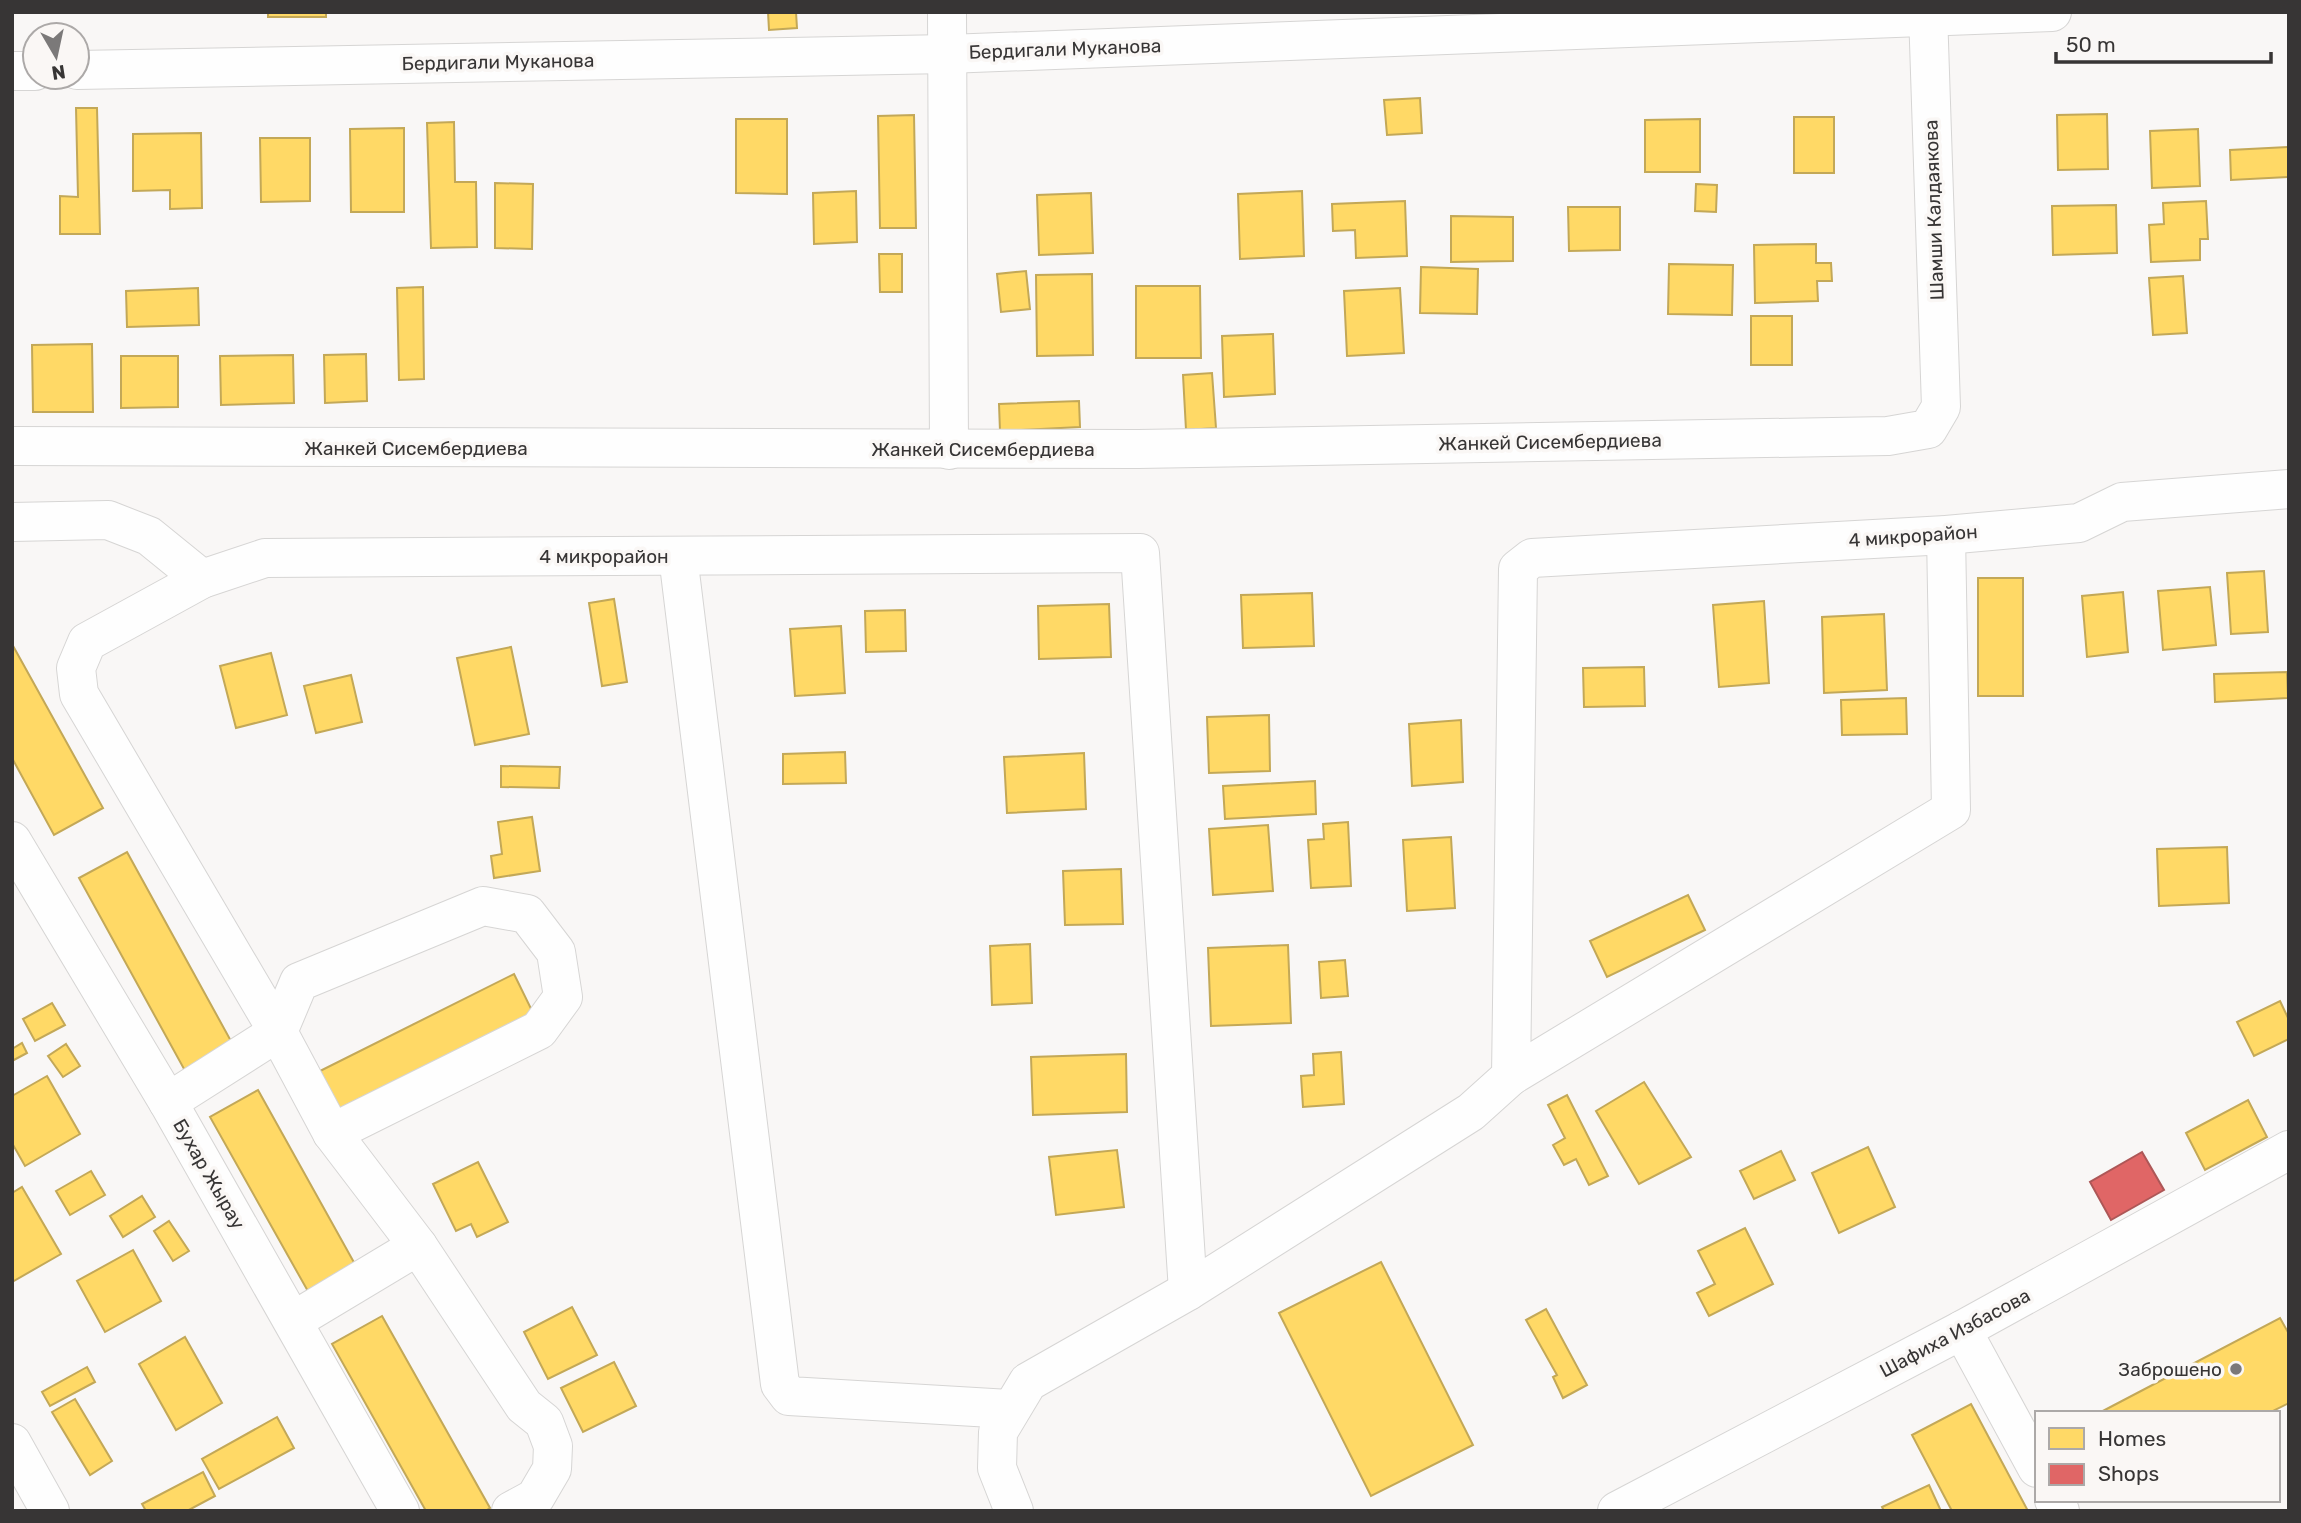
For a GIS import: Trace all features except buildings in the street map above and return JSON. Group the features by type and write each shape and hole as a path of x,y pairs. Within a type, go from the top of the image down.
{"street":[{"path":"947,12 950,450"},
{"name":"Бердигали Муканова","path":"91,70 948,54 2052,12"},
{"name":"Шамши Калдаякова","path":"1928,15 1941,407"},
{"name":"Жанкей Сисембердиева","path":"12,446 950,450 1888,436 1928,429 1941,407"},
{"name":"4 микрорайон","path":"1511,1076 1516,587 1518,569 1532,558 1947,535 2079,523 2122,502 2289,489"},
{"path":"12,522 108,520 149,536 202,579"},
{"path":"1014,1511 997,1468 998,1432 1009,1409 1028,1382 1188,1292 1471,1112 1511,1076 1951,810 1947,535"},
{"name":"4 микрорайон","path":"278,1032 79,694 76,668 87,642 202,579 265,558 1140,552 1188,1292"},
{"path":"678,556 780,1384 789,1396 1009,1409"},
{"name":"Бухар Жырау","path":"12,841 169,1102 400,1511"},
{"path":"169,1102 278,1032 299,982 483,906 527,914 556,952 563,997 539,1030 332,1133"},
{"path":"278,1032 332,1133 418,1246 524,1406 544,1422 553,1446 552,1469 535,1498 511,1511"},
{"name":"Шафиха Избасова","path":"1617,1511 1962,1330 2289,1150"},
{"path":"293,1321 418,1246"},
{"path":"1962,1330 2035,1464"},
{"path":"12,1443 41,1508"}],"place":[{"name":"Заброшено","path":"2236,1369"}]}
